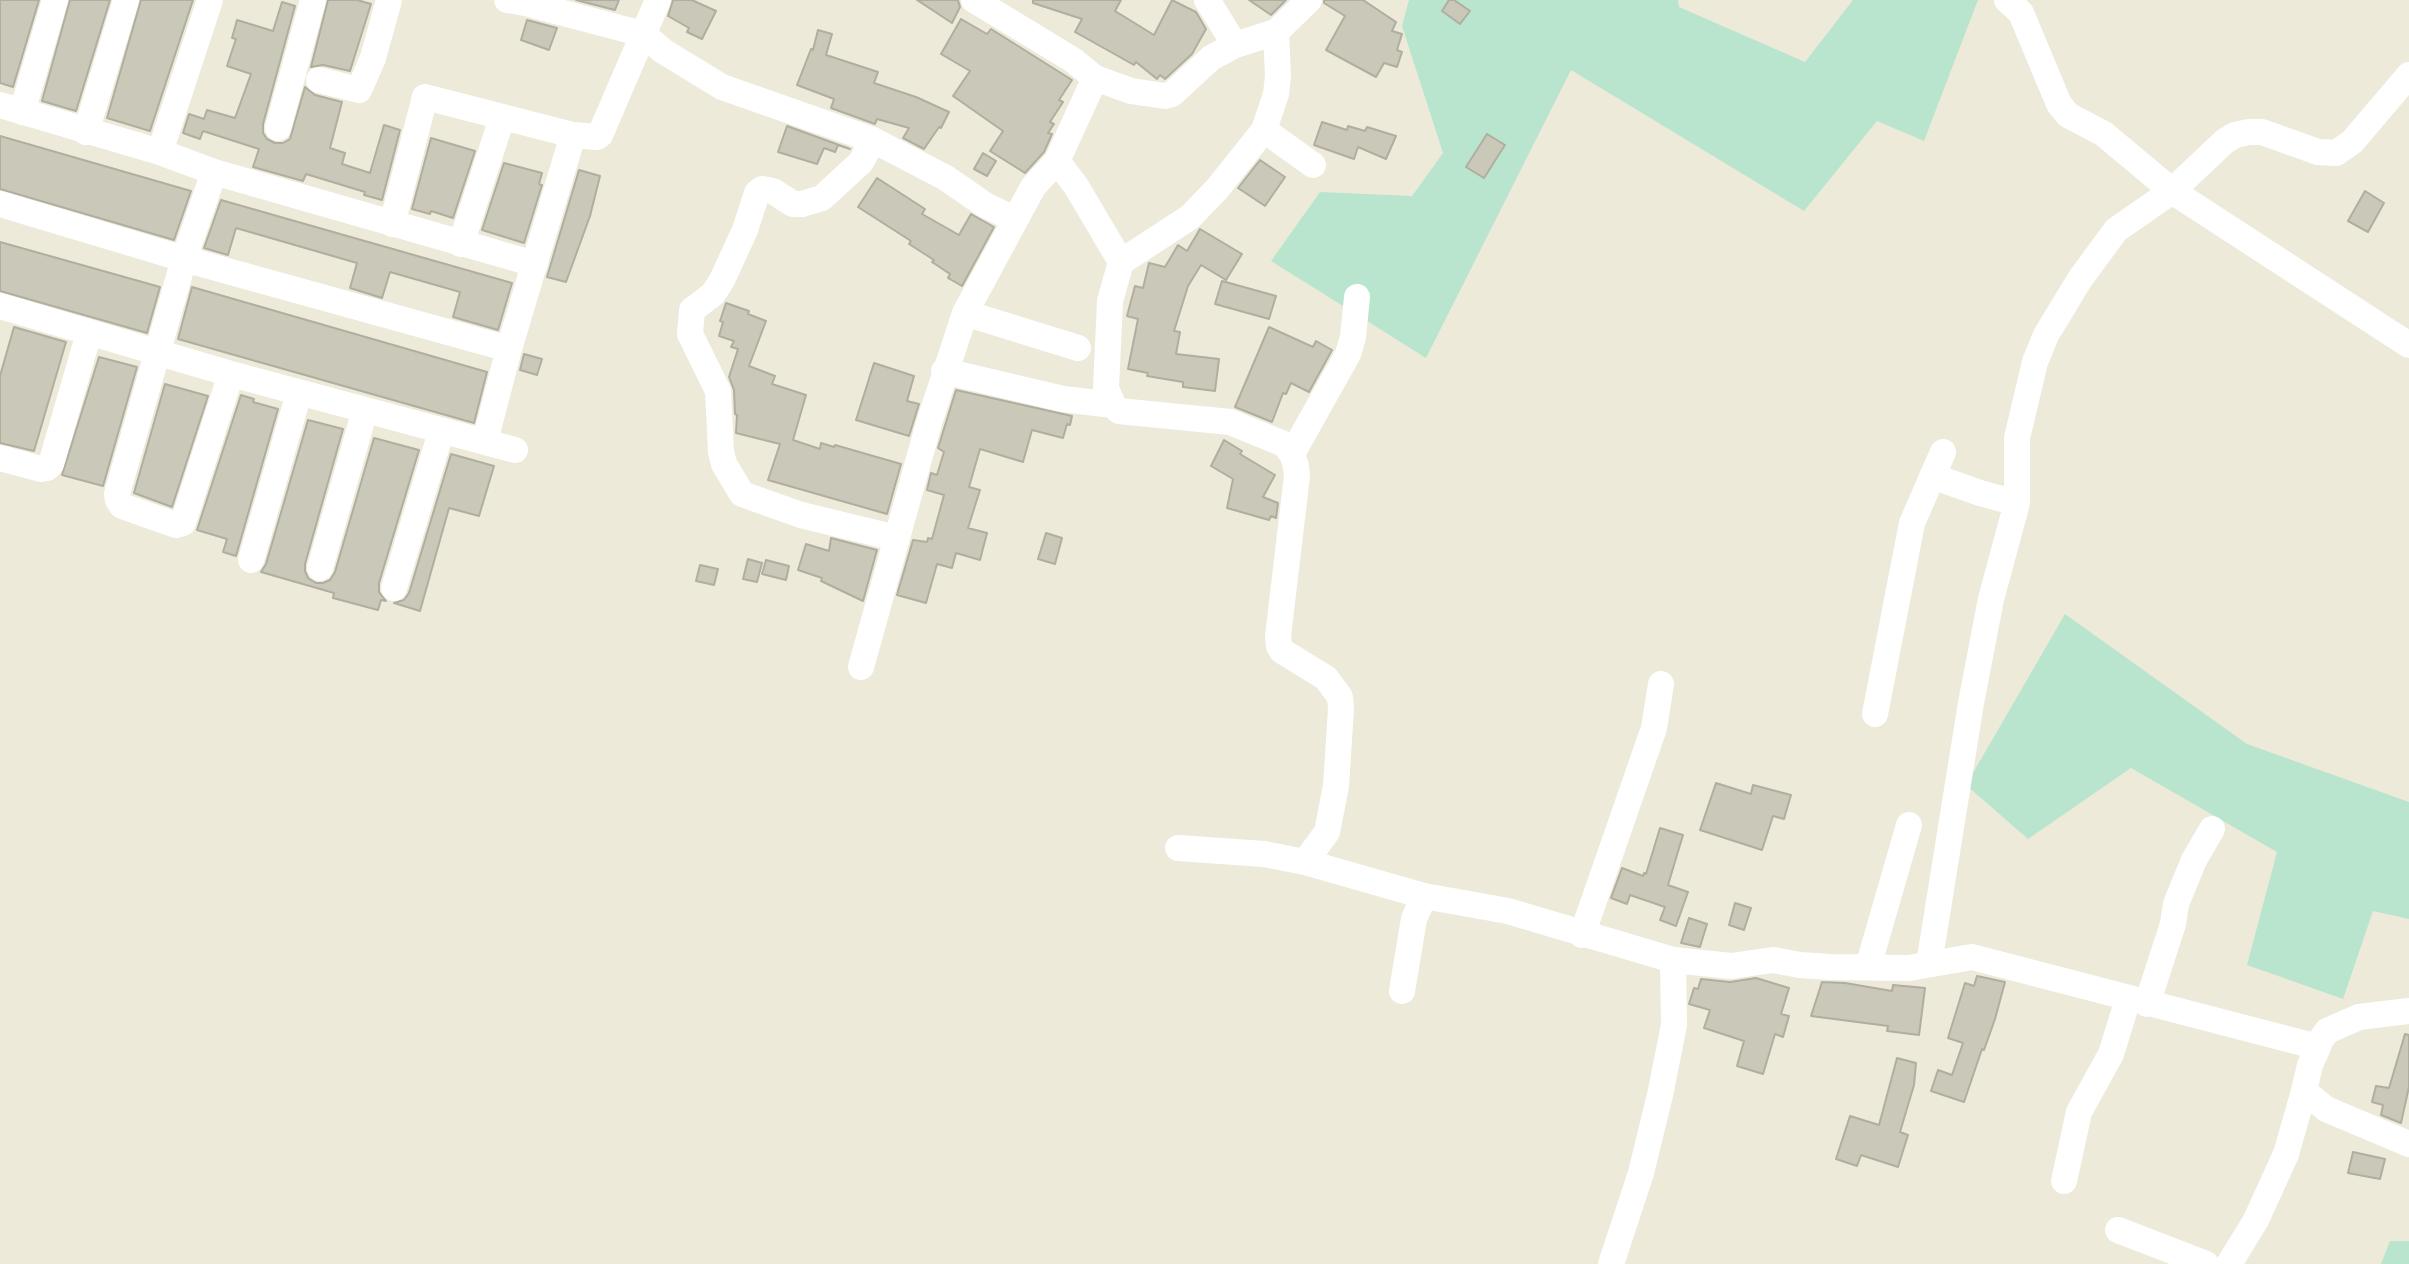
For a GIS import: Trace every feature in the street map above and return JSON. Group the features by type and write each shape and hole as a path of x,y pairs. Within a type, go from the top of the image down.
{"street":[{"path":"55,0 11,108 160,152 214,172 535,264"},
{"path":"86,132 126,0"},
{"path":"160,152 210,0"},
{"path":"278,128 313,0"},
{"path":"319,80 359,90 373,58 389,0"},
{"path":"507,0 643,34 663,51 722,87 873,140 946,178 985,205 1014,219"},
{"path":"393,225 425,97 502,118 593,138 600,135 658,0"},
{"path":"974,0 1073,60 1095,78 1131,91 1165,96 1172,94 1211,58 1235,45 1276,32 1309,0"},
{"path":"1207,0 1235,45"},
{"path":"2007,0 2027,23 2063,110 2068,116 2104,134 2172,191 2409,345"},
{"path":"1276,32 1276,94 1264,130 1217,189 1190,217 1121,262 1110,301 1106,388 1119,411 1230,422 1284,444 1292,454 1297,476 1279,646 1282,651 1326,678 1340,697 1341,709 1336,786 1326,832 1305,862"},
{"path":"1929,964 1991,599 2017,503 2017,438 2035,362 2046,335 2080,279 2116,230 2172,191 2235,135 2262,132 2328,154 2343,150 2409,75"},
{"path":"861,667 944,371 965,313 1032,187 1057,161 1095,78"},
{"path":"461,244 502,118"},
{"path":"1264,130 1313,165"},
{"path":"485,442 509,349 573,135"},
{"path":"873,140 861,162 822,198 793,204 766,189 757,193 745,230 722,280 713,294 692,310 690,334 718,391 721,452 724,464 741,494 801,515 896,538"},
{"path":"1057,161 1076,186 1121,262"},
{"path":"214,172 184,259 117,494 118,500 127,509 176,525 181,525 186,519 231,374"},
{"path":"0,204 184,259 509,349"},
{"path":"1292,454 1348,354 1353,337 1357,297"},
{"path":"0,306 231,374 515,450"},
{"path":"965,313 1078,348"},
{"path":"0,458 41,469 51,464 89,332"},
{"path":"944,371 1063,399 1114,405"},
{"path":"251,560 299,393"},
{"path":"320,568 365,410"},
{"path":"394,589 441,432"},
{"path":"1875,714 1912,523 1942,452"},
{"path":"1932,476 2017,503"},
{"path":"1582,935 1654,728 1661,684"},
{"path":"1868,967 1909,825"},
{"path":"2064,1181 2079,1112 2111,1054 2173,924 2179,897 2194,860 2211,829"},
{"path":"1178,848 1264,854 1305,862 1424,896 1507,911 1674,961 1731,966 1773,960 1800,965 1909,968 1972,957 2318,1047"},
{"path":"1402,992 1414,919 1424,896"},
{"path":"1611,1264 1641,1173 1663,1083 1675,1025 1674,961"},
{"path":"2229,1264 2256,1220 2286,1154 2309,1065 2327,1031 2359,1017 2409,1011"},
{"path":"2304,1091 2326,1109 2409,1144"},
{"path":"2118,1230 2206,1264"}],"green space":[{"path":"1409,0 1678,0 1679,7 1805,62 1853,0 1978,0 1924,141 1877,121 1804,211 1571,70 1426,358 1271,261 1320,192 1412,196 1443,153 1402,26"},
{"path":"2065,614 2247,744 2409,802 2409,919 2373,911 2343,999 2247,965 2277,852 2131,768 2028,839 1966,785"},
{"path":"2390,1241 2409,1241 2409,1264 2381,1264"}],"building":[{"path":"0,0 39,0 13,87 0,83"},
{"path":"70,0 110,0 76,111 42,101"},
{"path":"141,0 193,0 150,131 107,118"},
{"path":"328,0 357,0 371,4 350,71 323,65 311,67"},
{"path":"576,0 619,0 615,10"},
{"path":"673,0 692,0 716,11 702,39 687,32 689,28 668,16"},
{"path":"917,0 958,0 960,7 952,23"},
{"path":"1033,0 1121,0 1115,11 1154,35 1172,0 1196,12 1206,29 1192,54 1165,79 1160,75 1157,79 1136,62 1134,65 1075,32 1082,19 1033,3"},
{"path":"1249,0 1286,0 1271,15"},
{"path":"1324,0 1363,0 1396,22 1392,31 1402,34 1397,50 1402,52 1397,67 1384,63 1376,77 1326,50 1345,16 1324,3"},
{"path":"1449,0 1454,0 1470,11 1460,24 1442,11"},
{"path":"282,2 295,6 263,124 263,133 275,143 290,139 305,87 315,95 342,102 330,148 345,153 342,164 370,173 384,125 400,130 382,200 306,174 303,181 253,167 259,149 203,131 200,139 183,133 189,114 204,119 207,110 235,118 251,74 227,66 236,39 232,38 237,20 273,31"},
{"path":"961,19 987,34 991,29 1072,80 1059,100 1063,102 1050,122 1054,124 1048,133 1052,134 1044,152 1025,173 990,151 1003,131 953,96 970,71 941,54"},
{"path":"527,20 557,28 549,50 521,40"},
{"path":"818,30 832,34 826,55 878,72 874,83 949,112 941,128 939,127 924,149 903,138 909,128 877,119 875,124 831,108 834,99 797,85 811,49 813,50"},
{"path":"1322,122 1347,130 1348,126 1365,131 1367,127 1396,136 1386,159 1358,147 1354,159 1314,145"},
{"path":"787,126 850,149 838,145 835,152 824,148 817,164 778,152"},
{"path":"1487,134 1505,145 1484,178 1466,167"},
{"path":"0,136 191,191 174,240 0,189"},
{"path":"431,138 475,151 453,218 431,211 430,214 412,209"},
{"path":"983,153 996,161 987,176 974,169"},
{"path":"1260,160 1285,177 1265,206 1238,188"},
{"path":"504,163 542,173 539,184 542,185 524,243 482,230"},
{"path":"579,170 600,176 590,216 566,282 547,277"},
{"path":"877,178 925,209 922,214 959,235 971,214 994,227 962,286 948,278 950,274 932,262 934,260 909,244 911,241 858,207"},
{"path":"2365,191 2384,203 2368,232 2348,221"},
{"path":"221,200 512,283 498,330 453,317 460,292 390,272 382,298 350,288 357,263 236,228 228,255 204,248"},
{"path":"1200,229 1242,254 1226,280 1201,265 1188,286 1174,331 1180,332 1176,354 1219,359 1215,391 1183,387 1183,382 1147,376 1148,373 1128,369 1138,319 1127,316 1135,286 1143,288 1149,263 1165,267 1178,245 1187,251"},
{"path":"0,242 160,287 147,333 0,291"},
{"path":"1222,281 1276,296 1269,319 1215,304"},
{"path":"192,287 487,372 474,423 178,339"},
{"path":"726,303 749,311 748,314 766,321 749,366 775,376 772,384 806,395 793,440 820,449 821,443 834,447 835,445 901,464 887,514 768,480 780,444 736,433 734,390 729,377 738,349 731,347 734,341 719,336 723,322 720,321"},
{"path":"14,327 66,342 34,451 0,443 0,376"},
{"path":"1269,327 1313,347 1316,341 1332,350 1309,392 1291,383 1286,394 1283,393 1272,422 1235,407"},
{"path":"524,354 542,359 537,375 520,370"},
{"path":"99,357 137,367 103,486 62,475"},
{"path":"874,363 914,376 907,401 919,404 909,436 856,420"},
{"path":"165,384 208,396 172,507 134,493"},
{"path":"956,390 1072,416 1063,438 1032,430 1023,462 980,449 969,487 980,490 968,528 987,533 980,560 956,553 952,568 937,564 926,603 897,595 913,540 927,542 928,538 932,539 944,495 927,490 931,473 937,475 944,452 938,448"},
{"path":"241,395 254,399 253,402 278,409 236,556 223,552 227,539 197,530"},
{"path":"308,420 343,429 305,564 308,578 316,583 330,580 335,572 374,438 419,450 379,583 379,592 386,601 381,600 378,610 333,598 334,593 261,572 266,564"},
{"path":"1224,440 1242,451 1240,454 1275,475 1263,497 1278,503 1276,518 1271,516 1269,520 1227,508 1233,479 1211,466"},
{"path":"451,454 494,466 479,516 449,508 420,611 394,603 404,600 409,593"},
{"path":"1046,533 1062,538 1055,564 1038,559"},
{"path":"831,538 877,550 863,601 821,581 822,578 798,570 806,544 829,551"},
{"path":"748,559 762,563 757,582 743,579"},
{"path":"766,560 789,566 786,580 762,574"},
{"path":"700,565 718,569 714,585 696,581"},
{"path":"1716,783 1751,794 1753,785 1791,795 1784,819 1773,816 1762,850 1700,830"},
{"path":"1660,828 1683,835 1668,885 1688,892 1676,926 1660,920 1665,907 1630,895 1627,904 1611,898 1622,868 1643,876 1646,874"},
{"path":"1735,903 1751,908 1744,930 1729,925"},
{"path":"1689,918 1707,924 1700,947 1681,943"},
{"path":"1977,976 2005,982 1995,1019 1964,1102 1931,1091 1938,1070 1952,1075 1963,1043 1948,1038 1965,983 1974,986"},
{"path":"1756,978 1789,988 1781,1014 1789,1016 1783,1037 1775,1034 1763,1074 1737,1066 1744,1041 1704,1028 1710,1010 1689,1004 1694,988 1698,989 1701,979 1730,982"},
{"path":"1822,982 1892,991 1893,985 1925,988 1919,1035 1887,1031 1888,1026 1811,1016"},
{"path":"2405,1034 2409,1035 2409,1087 2401,1123 2381,1115 2383,1105 2372,1102 2376,1086 2389,1088"},
{"path":"1897,1058 1916,1063 1914,1085 1900,1132 1908,1135 1898,1167 1861,1155 1857,1166 1836,1159 1850,1116 1879,1125"},
{"path":"2353,1152 2385,1159 2380,1179 2348,1173"}]}
